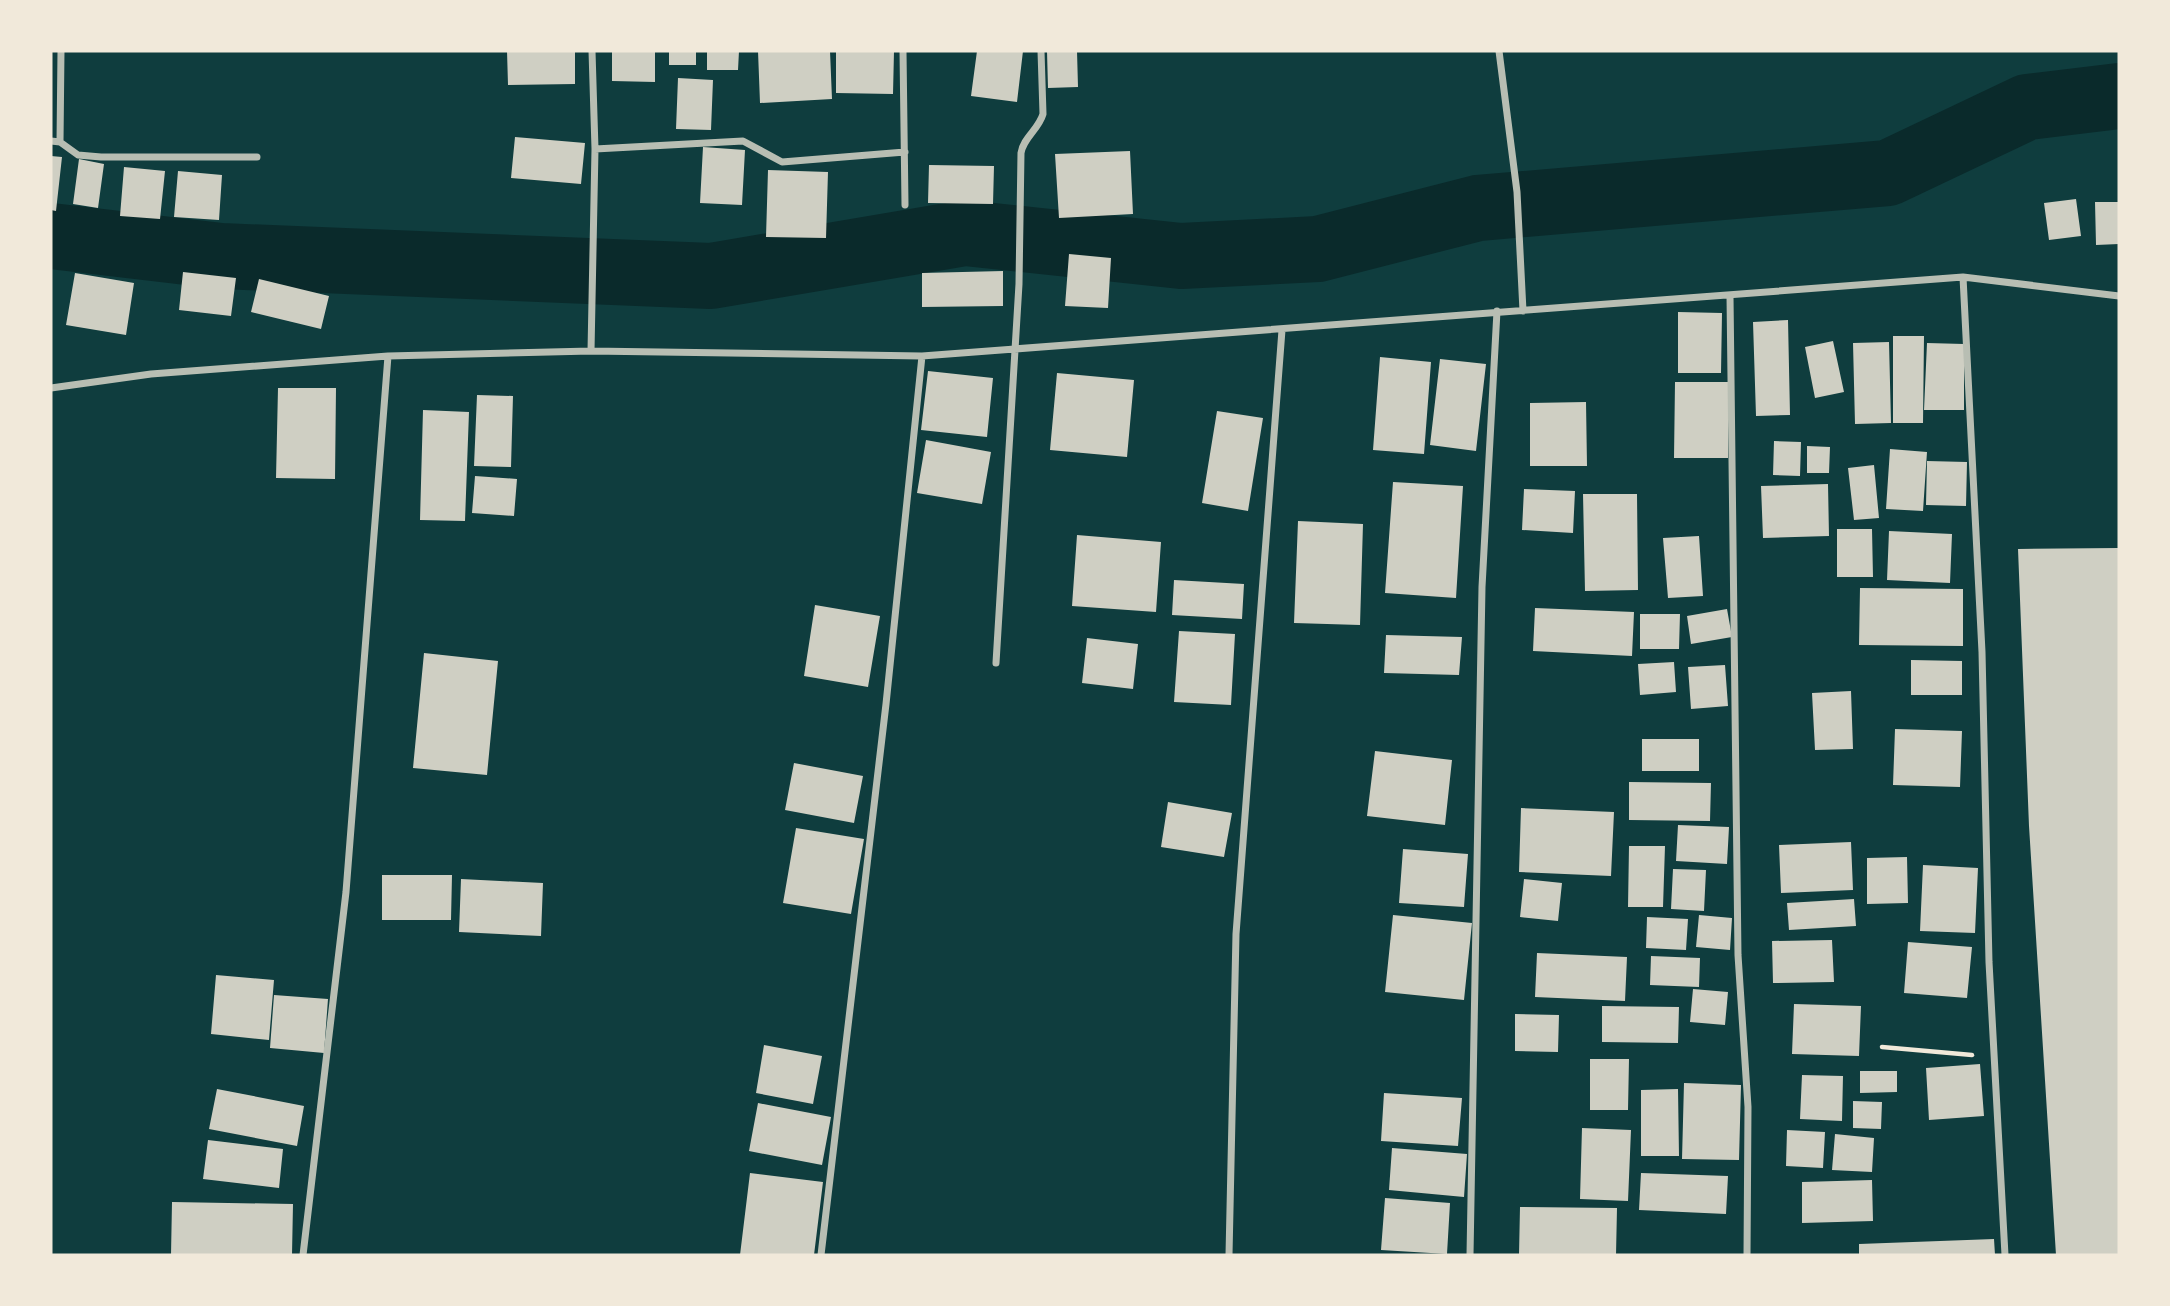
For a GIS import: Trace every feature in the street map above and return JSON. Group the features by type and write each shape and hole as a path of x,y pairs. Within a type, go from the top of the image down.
{"street":[{"path":"60,142 61,51"},
{"path":"590,351 595,149 592,51"},
{"path":"903,51 905,205"},
{"path":"996,663 1019,284 1022,145 1041,122 1041,51"},
{"path":"1499,51 1517,192 1522,312"},
{"path":"51,141 60,142 78,155 101,158 257,157"},
{"path":"595,149 743,141 782,162 905,152"},
{"path":"1963,277 1982,652 1994,1057 2006,1255"},
{"path":"51,388 152,374 388,356 590,351 922,356 1963,277 2119,296"},
{"path":"1730,296 1738,955 1748,1107 1747,1255"},
{"path":"1470,1255 1483,697 1482,587 1497,311"},
{"path":"1229,1255 1236,934 1282,330"},
{"path":"303,1255 346,892 388,356"},
{"path":"821,1255 886,704 922,356"}],"path":[{"path":"1882,1047 1994,1057"}],"building":[{"path":"507,51 575,51 575,84 508,85"},
{"path":"612,51 655,51 655,82 612,81"},
{"path":"669,51 696,51 696,65 669,65"},
{"path":"707,51 739,51 738,70 707,70"},
{"path":"758,51 830,51 832,99 760,103"},
{"path":"836,51 894,51 893,94 836,93"},
{"path":"977,51 1023,51 1017,102 971,96"},
{"path":"1047,51 1077,51 1078,87 1048,88"},
{"path":"678,78 713,80 711,130 676,129"},
{"path":"515,137 585,143 581,184 511,178"},
{"path":"703,147 745,150 742,205 700,203"},
{"path":"1130,151 1133,214 1059,218 1055,154"},
{"path":"51,156 62,157 56,211 51,210"},
{"path":"79,159 104,164 98,208 73,204"},
{"path":"929,165 994,166 993,204 928,203"},
{"path":"124,167 165,171 160,219 120,216"},
{"path":"768,170 828,172 826,238 766,237"},
{"path":"178,171 222,175 219,220 174,217"},
{"path":"2076,199 2081,236 2049,240 2044,203"},
{"path":"2095,202 2119,202 2119,244 2096,245"},
{"path":"1069,254 1111,258 1108,308 1065,306"},
{"path":"1003,271 1003,306 922,307 922,273"},
{"path":"183,272 236,278 231,316 179,310"},
{"path":"75,273 134,283 126,335 66,325"},
{"path":"259,279 329,296 321,329 251,312"},
{"path":"1678,312 1722,313 1721,373 1678,373"},
{"path":"1788,320 1790,415 1756,416 1753,322"},
{"path":"1893,336 1924,336 1923,423 1893,423"},
{"path":"1833,341 1844,392 1815,398 1805,347"},
{"path":"1889,342 1891,423 1855,424 1853,343"},
{"path":"1927,343 1964,344 1964,410 1924,410"},
{"path":"1380,357 1431,362 1424,454 1373,450"},
{"path":"1440,359 1486,364 1476,451 1430,445"},
{"path":"928,371 993,378 987,437 921,430"},
{"path":"1057,373 1134,380 1127,457 1050,450"},
{"path":"1675,382 1728,382 1728,458 1674,458"},
{"path":"278,388 336,388 335,479 276,478"},
{"path":"477,395 513,396 511,467 474,466"},
{"path":"1586,402 1587,466 1530,466 1530,403"},
{"path":"423,410 469,412 465,521 420,520"},
{"path":"1217,411 1263,418 1248,511 1202,503"},
{"path":"926,440 991,452 982,504 917,493"},
{"path":"1774,441 1801,442 1800,476 1773,475"},
{"path":"1807,446 1830,447 1829,473 1807,473"},
{"path":"1890,449 1927,452 1923,511 1886,509"},
{"path":"1927,461 1967,462 1966,506 1926,505"},
{"path":"1874,465 1879,518 1854,520 1848,468"},
{"path":"475,476 517,479 514,516 472,513"},
{"path":"1393,482 1463,486 1456,598 1385,593"},
{"path":"1828,484 1829,536 1763,538 1761,486"},
{"path":"1524,489 1575,491 1573,533 1522,530"},
{"path":"1583,494 1637,494 1638,590 1585,591"},
{"path":"1298,521 1363,524 1360,625 1294,623"},
{"path":"1837,529 1872,529 1873,577 1837,577"},
{"path":"1889,531 1952,534 1950,583 1887,580"},
{"path":"1077,535 1161,542 1156,612 1072,606"},
{"path":"1699,536 1703,596 1668,598 1663,538"},
{"path":"2119,548 2119,1255 2056,1255 2029,826 2018,549"},
{"path":"1174,580 1244,584 1242,619 1172,615"},
{"path":"1860,588 1963,589 1963,646 1859,645"},
{"path":"815,605 880,616 868,687 804,676"},
{"path":"1535,608 1634,612 1632,656 1533,651"},
{"path":"1727,609 1732,637 1691,644 1687,616"},
{"path":"1640,614 1680,614 1679,649 1640,649"},
{"path":"1179,631 1235,634 1231,705 1174,702"},
{"path":"1386,635 1462,637 1459,675 1384,673"},
{"path":"1087,638 1138,644 1133,689 1082,683"},
{"path":"424,653 498,661 487,775 413,768"},
{"path":"1911,660 1962,661 1962,695 1911,695"},
{"path":"1674,662 1676,692 1640,695 1638,664"},
{"path":"1725,665 1728,706 1691,709 1688,667"},
{"path":"1851,691 1853,749 1815,750 1812,693"},
{"path":"1895,729 1962,731 1960,787 1893,785"},
{"path":"1642,739 1699,739 1699,771 1642,771"},
{"path":"1375,751 1452,760 1445,825 1367,816"},
{"path":"794,763 863,776 854,823 785,810"},
{"path":"1629,782 1711,783 1710,821 1629,820"},
{"path":"1168,802 1232,813 1224,857 1161,847"},
{"path":"1521,808 1614,812 1611,876 1519,872"},
{"path":"1678,825 1729,827 1727,864 1676,861"},
{"path":"796,828 864,839 851,914 783,903"},
{"path":"1851,842 1853,890 1781,893 1779,845"},
{"path":"1629,846 1665,846 1663,907 1628,907"},
{"path":"1403,849 1468,854 1464,907 1399,903"},
{"path":"1907,857 1908,903 1867,904 1867,858"},
{"path":"1923,865 1978,868 1975,933 1920,931"},
{"path":"1673,869 1706,870 1704,911 1671,909"},
{"path":"382,875 452,875 451,920 382,920"},
{"path":"461,879 543,883 541,936 459,932"},
{"path":"1524,879 1562,883 1558,921 1520,917"},
{"path":"1854,899 1856,926 1789,930 1787,903"},
{"path":"1393,915 1472,923 1464,1000 1385,992"},
{"path":"1699,915 1732,918 1730,950 1696,947"},
{"path":"1647,917 1688,919 1686,950 1646,948"},
{"path":"1832,940 1834,982 1773,983 1772,941"},
{"path":"1908,942 1972,947 1967,998 1904,993"},
{"path":"1537,953 1627,957 1625,1001 1535,997"},
{"path":"1651,956 1700,958 1699,987 1650,985"},
{"path":"216,975 274,980 269,1040 211,1034"},
{"path":"1693,989 1728,992 1725,1025 1690,1022"},
{"path":"274,995 328,999 324,1053 270,1048"},
{"path":"1794,1004 1861,1006 1859,1056 1792,1054"},
{"path":"1602,1006 1679,1007 1678,1043 1602,1042"},
{"path":"1515,1014 1559,1015 1558,1052 1515,1051"},
{"path":"764,1045 822,1056 813,1104 756,1093"},
{"path":"1590,1059 1629,1059 1628,1110 1590,1110"},
{"path":"1980,1064 1984,1116 1929,1120 1926,1068"},
{"path":"1860,1071 1897,1071 1897,1092 1860,1093"},
{"path":"1802,1075 1843,1076 1842,1121 1800,1119"},
{"path":"1684,1083 1741,1085 1739,1160 1682,1159"},
{"path":"217,1089 304,1106 297,1146 209,1129"},
{"path":"1678,1089 1679,1156 1641,1156 1641,1090"},
{"path":"1384,1093 1462,1098 1458,1146 1381,1141"},
{"path":"1853,1101 1882,1102 1881,1129 1853,1128"},
{"path":"758,1103 831,1117 822,1165 749,1151"},
{"path":"1582,1128 1631,1130 1628,1201 1580,1199"},
{"path":"1787,1130 1825,1132 1823,1168 1786,1166"},
{"path":"1835,1134 1874,1138 1872,1172 1832,1170"},
{"path":"208,1140 283,1149 279,1188 203,1179"},
{"path":"1392,1148 1467,1154 1464,1197 1389,1190"},
{"path":"750,1173 823,1182 814,1255 740,1255"},
{"path":"1641,1173 1728,1176 1726,1214 1639,1210"},
{"path":"1872,1180 1873,1221 1802,1223 1802,1182"},
{"path":"1385,1198 1450,1203 1447,1254 1381,1250"},
{"path":"172,1202 293,1204 292,1255 171,1255"},
{"path":"1520,1207 1617,1208 1616,1255 1519,1255"},
{"path":"1994,1239 1995,1255 1859,1255 1859,1244"}],"waterway":[{"path":"51,236 221,256 711,276 965,233 1181,256 1318,249 1478,208 1888,173 2027,107 2119,96"}]}
